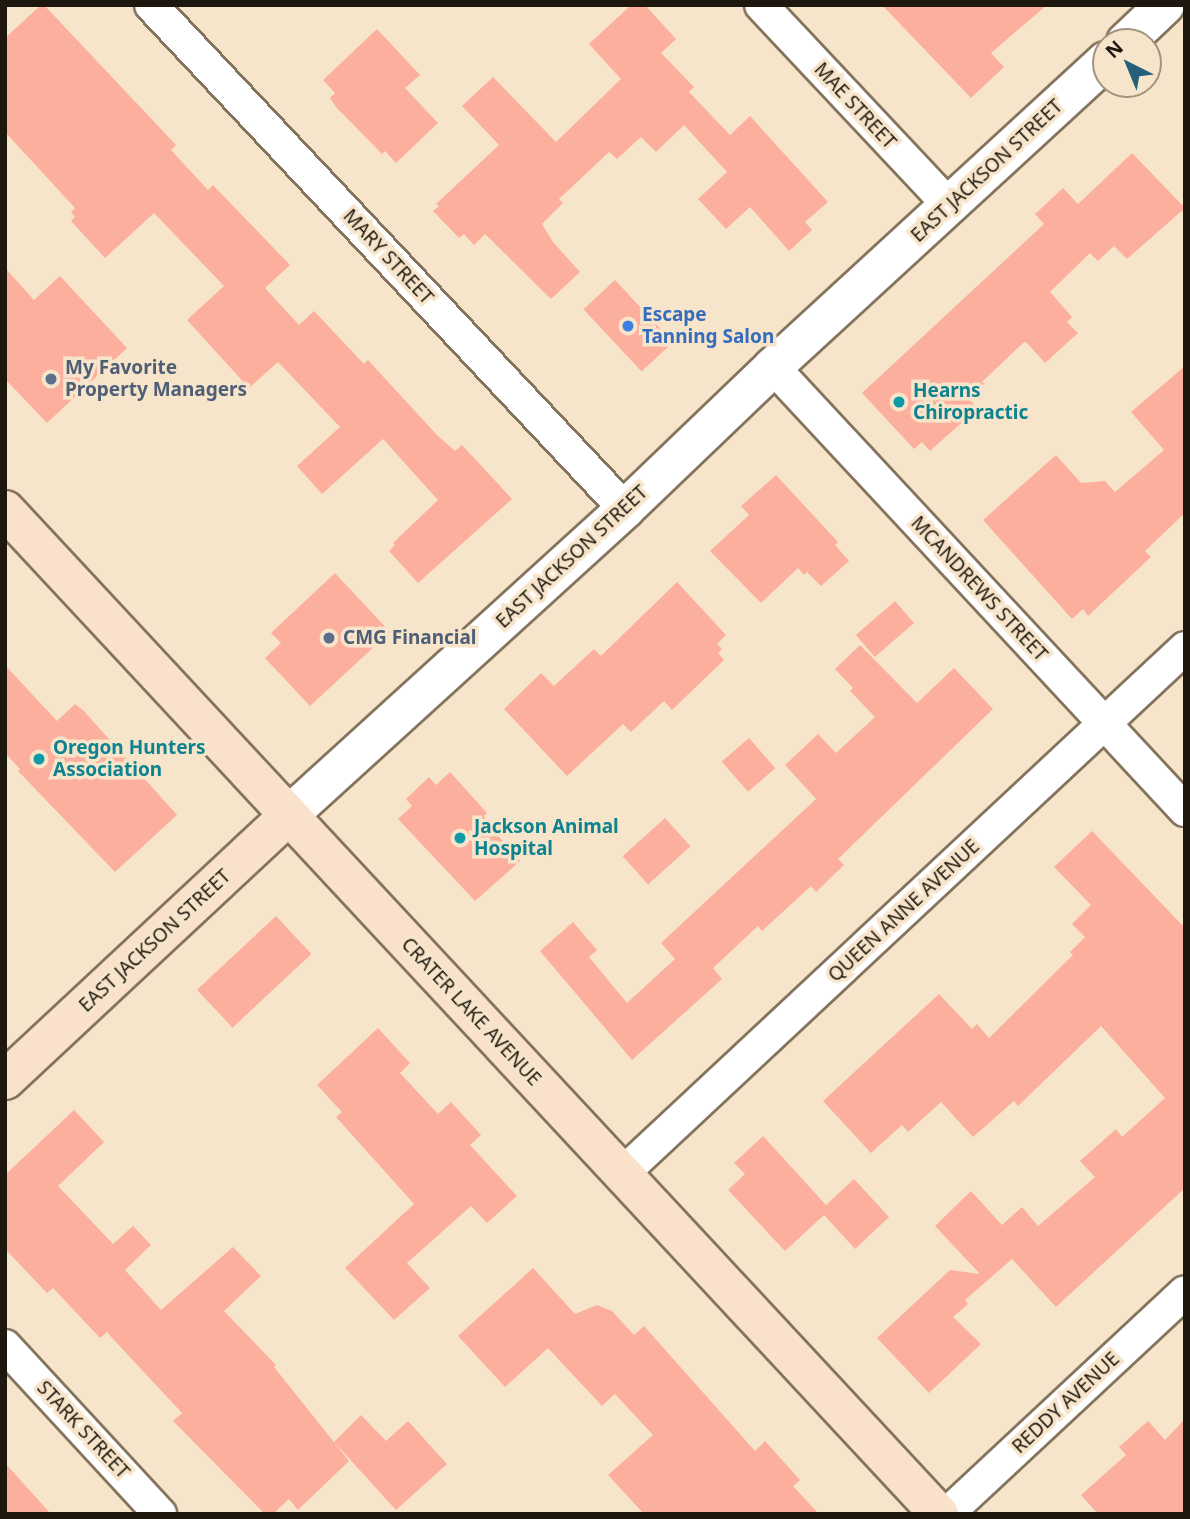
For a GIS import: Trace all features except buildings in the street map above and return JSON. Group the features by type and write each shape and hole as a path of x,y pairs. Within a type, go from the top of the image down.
{"main road":[{"name":"CRATER LAKE AVENUE","path":"5,510 939,1514"},
{"name":"EAST JACKSON STREET","path":"5,1080 288,816"}],"street":[{"name":"MARY STREET","path":"151,5 625,509"},
{"name":"MAE STREET","path":"761,5 950,206"},
{"path":"1141,28 1165,5"},
{"name":"EAST JACKSON STREET","path":"288,816 625,509 773,367 1092,74"},
{"name":"MCANDREWS STREET","path":"773,367 1185,810"},
{"name":"QUEEN ANNE AVENUE","path":"622,1174 1185,648"},
{"name":"REDDY AVENUE","path":"947,1514 1185,1292"},
{"name":"STARK STREET","path":"5,1346 160,1514"}],"place":[{"name":"Escape Tanning Salon","path":"628,326"},
{"name":"My Favorite Property Managers","path":"51,379"},
{"name":"Hearns Chiropractic","path":"899,402"},
{"name":"CMG Financial","path":"329,638"},
{"name":"Oregon Hunters Association","path":"39,759"},
{"name":"Jackson Animal Hospital","path":"460,838"}]}
